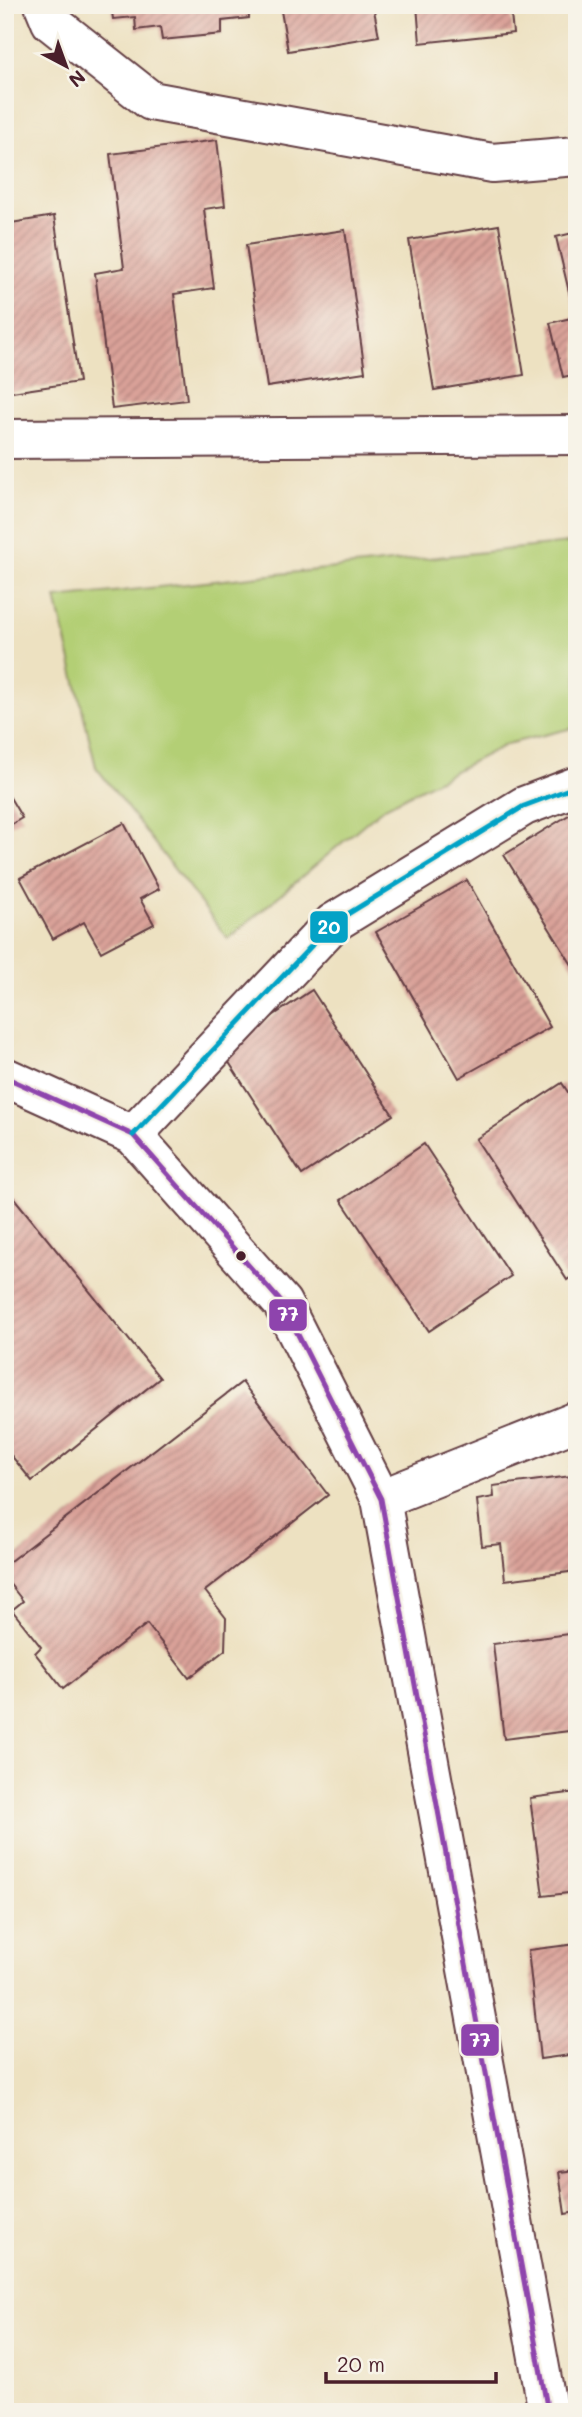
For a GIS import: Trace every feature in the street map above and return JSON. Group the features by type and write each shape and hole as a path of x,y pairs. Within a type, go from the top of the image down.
{"street":[{"path":"44,5 51,22 150,101 492,163 577,156"},
{"path":"5,439 577,435"},
{"path":"133,1135 333,923 524,806 577,786"},
{"path":"5,1077 133,1135 282,1303 381,1499 548,2412"},
{"path":"381,1499 577,1420"}],"green space":[{"path":"577,542 577,727 507,744 383,808 228,939 96,767 56,598"}],"building":[{"path":"111,5 248,5 249,18 222,21 222,34 162,40 160,27 136,30 135,17 113,19"},
{"path":"280,5 373,5 379,36 288,51"},
{"path":"417,5 510,5 513,33 420,43"},
{"path":"217,140 225,206 204,209 214,288 174,294 187,400 112,409 95,273 124,268 110,154"},
{"path":"54,216 79,382 5,393 5,224"},
{"path":"499,225 524,375 434,390 409,240"},
{"path":"345,230 365,372 267,387 246,245"},
{"path":"577,232 577,374 563,377 550,323 575,317 556,237"},
{"path":"5,789 22,818 5,828"},
{"path":"577,810 577,973 504,855"},
{"path":"124,823 159,889 140,899 154,924 101,952 84,922 53,939 20,878"},
{"path":"467,880 550,1027 459,1078 376,932"},
{"path":"312,990 393,1115 302,1175 221,1050"},
{"path":"562,1083 577,1106 577,1273 567,1280 476,1139"},
{"path":"424,1144 511,1276 429,1331 341,1200"},
{"path":"14,1198 160,1378 32,1481 5,1448 5,1205"},
{"path":"242,1382 328,1495 205,1591 226,1618 225,1650 189,1678 147,1624 63,1689 35,1653 41,1647 12,1610 23,1601 5,1578 5,1565"},
{"path":"577,1464 577,1571 505,1580 501,1544 482,1546 477,1500 494,1497 493,1486 572,1476 570,1465"},
{"path":"577,1633 577,1730 504,1739 493,1644"},
{"path":"577,1792 577,1892 543,1896 530,1798"},
{"path":"577,1944 577,2054 540,2059 528,1950"},
{"path":"577,2170 577,2212 565,2214 559,2172"}],"transit line":[{"name":"20","path":"133,1135 333,923 524,806 577,786"},
{"name":"77","path":"5,1077 133,1135 282,1303 381,1499 548,2412"}]}
